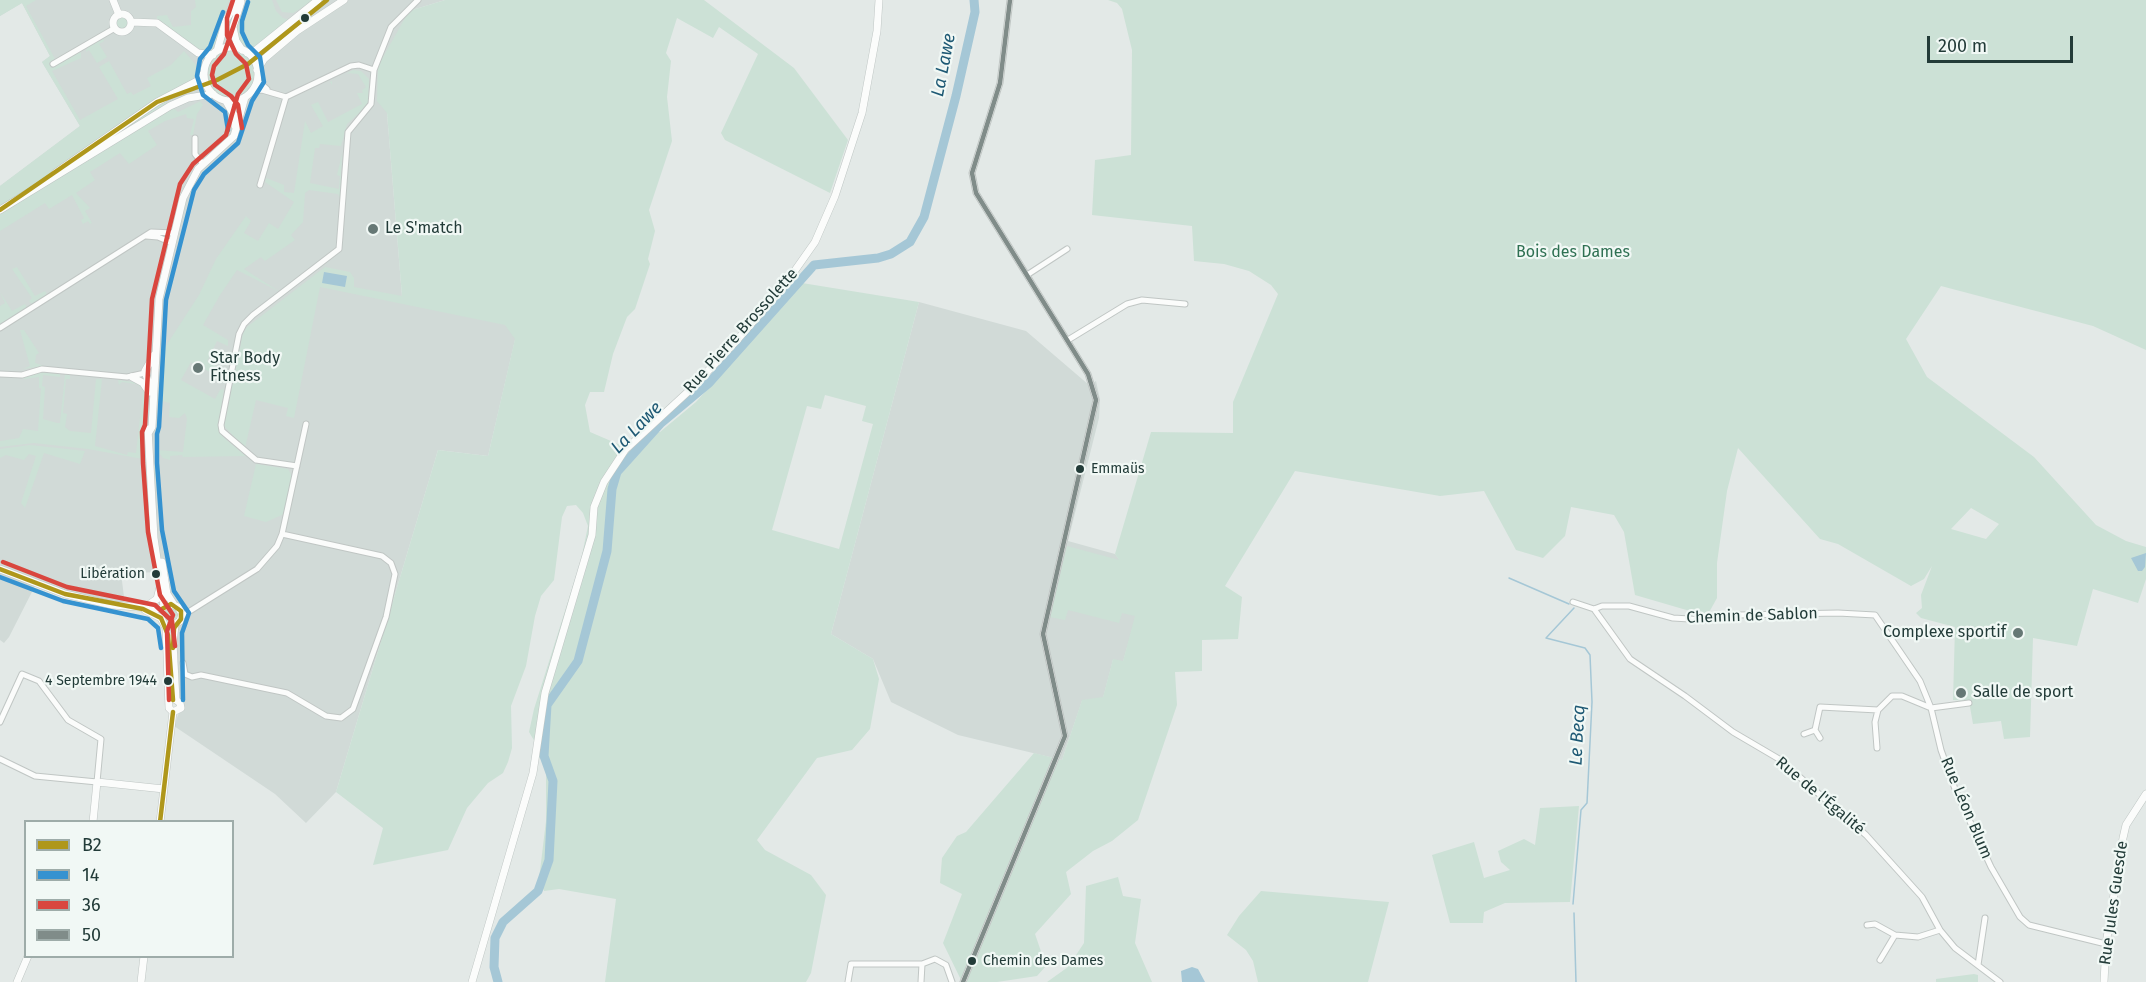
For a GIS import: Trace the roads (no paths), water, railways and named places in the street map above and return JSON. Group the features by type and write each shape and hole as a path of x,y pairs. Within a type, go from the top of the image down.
{"main road":[{"path":"112,0 119,15"},
{"path":"239,0 233,27 236,41 257,69"},
{"path":"28,192 141,113 197,81 215,53 226,20 239,0"},
{"path":"131,22 157,23 198,53 215,53 227,48 244,51 256,50 318,0"},
{"path":"187,46 204,71 205,82 213,94 226,100 245,97 251,92 257,80 257,69 264,59 297,32 344,0"},
{"name":"Rue Pierre Brossolette","path":"472,982 533,773 541,709 592,535 594,507 613,467 625,450 692,388 738,339 784,286 815,242 835,196 862,113 877,31 879,0"},
{"path":"119,15 128,16 131,22 129,28 124,31 115,28 114,22 119,15"},
{"path":"0,210 170,106 188,98 213,94"},
{"path":"173,712 179,711 181,706 173,701 166,667 168,635 163,621 155,531 149,432 149,372 155,353 159,300 185,193 202,164 230,142 245,97"},
{"path":"226,100 235,117 235,132"},
{"path":"149,372 152,427 149,432"},
{"path":"132,377 143,382 150,393"},
{"path":"155,531 167,594 182,616 176,625 173,643 173,701 169,708 173,712 160,820"},
{"path":"0,569 47,589 92,601 143,609 176,606"},
{"path":"143,609 158,596 159,576"},
{"path":"143,609 163,621 176,625"},
{"path":"93,820 97,782 164,789"},
{"name":"Rue Jules Guesde","path":"2104,982 2106,944 2123,838 2127,825 2146,794"},
{"path":"17,982 28,958"},
{"path":"141,982 144,958"}],"street":[{"path":"297,466 256,460 225,435 221,425 239,334 244,324 339,249 348,132 371,104 374,70 390,27 418,0"},
{"path":"963,982 1065,736 1043,634 1096,400 1088,374 976,193 972,173 1000,83 1010,0"},
{"path":"53,64 115,28"},
{"path":"251,92 270,92 286,97 296,95 351,66 359,65 374,70"},
{"path":"257,80 270,92"},
{"path":"260,185 286,97"},
{"path":"195,138 195,154 202,164"},
{"path":"0,328 144,237 156,231 174,233"},
{"path":"144,237 158,237 171,243"},
{"path":"1027,275 1067,249"},
{"path":"1068,340 1127,304 1142,300 1185,304"},
{"path":"0,374 22,375 42,369 132,377 149,372"},
{"path":"182,616 263,564 277,546 282,534 306,424"},
{"path":"183,663 185,674 192,677 201,675 287,693 326,716 341,718 353,709 386,617 395,574 391,563 382,556 282,534"},
{"path":"1573,602 1594,609"},
{"path":"176,606 199,604"},
{"name":"Chemin de Sablon","path":"1594,609 1602,606 1629,606 1673,618 1706,620 1738,615 1838,613 1875,615"},
{"name":"Rue de l'Égalité","path":"1594,609 1630,659 1685,696 1732,732 1779,759 1866,835 1922,897 1940,930 1955,948 2000,982"},
{"name":"Rue Léon Blum","path":"1875,615 1920,681 1931,708 1941,750 1954,789 1992,867 2020,917 2029,925 2106,944"},
{"path":"0,722 22,674 39,681 68,720 101,739 97,782 35,776 0,759"},
{"path":"1877,748 1875,722 1878,710 1892,696 1902,696 1931,708 1969,703"},
{"path":"1820,738 1815,730 1820,707 1878,710"},
{"path":"1804,734 1815,730"},
{"path":"1978,965 1985,918"},
{"path":"1867,925 1875,924 1895,935 1918,937 1940,930"},
{"path":"1880,960 1895,935"},
{"path":"848,982 851,964 922,964 940,960 950,971 952,982"},
{"path":"921,982 922,964"}],"water":[{"path":"324,272 347,276 345,287 322,283"},
{"path":"2146,553 2145,567 2142,571 2138,571 2131,558"},
{"path":"1192,967 1198,969 1205,982 1182,982 1181,971"}],"waterway":[{"name":"La Lawe","path":"498,982 494,967 495,938 503,922 538,891 549,860 553,781 544,756 547,705 578,661 607,551 612,489 617,472 661,423 709,383 814,265 878,258 891,254 910,242 924,217 956,96 975,12 974,0"},
{"name":"Le Becq","path":"1509,578 1569,604"},
{"name":"Le Becq","path":"1573,904 1581,810 1587,803 1592,702 1590,655 1585,648 1546,638 1574,608"},
{"name":"Le Becq","path":"1574,913 1576,982"}],"place":[{"name":"Le S'match","path":"373,229"},
{"name":"Star Body Fitness","path":"198,368"},
{"name":"Emmaüs","path":"1080,469"},
{"name":"Libération","path":"156,574"},
{"name":"Complexe sportif","path":"2018,633"},
{"name":"4 Septembre 1944","path":"168,681"},
{"name":"Salle de sport","path":"1961,693"},
{"name":"Chemin des Dames","path":"972,961"}],"park label":[{"name":"Bois des Dames","path":"1573,253"}]}
